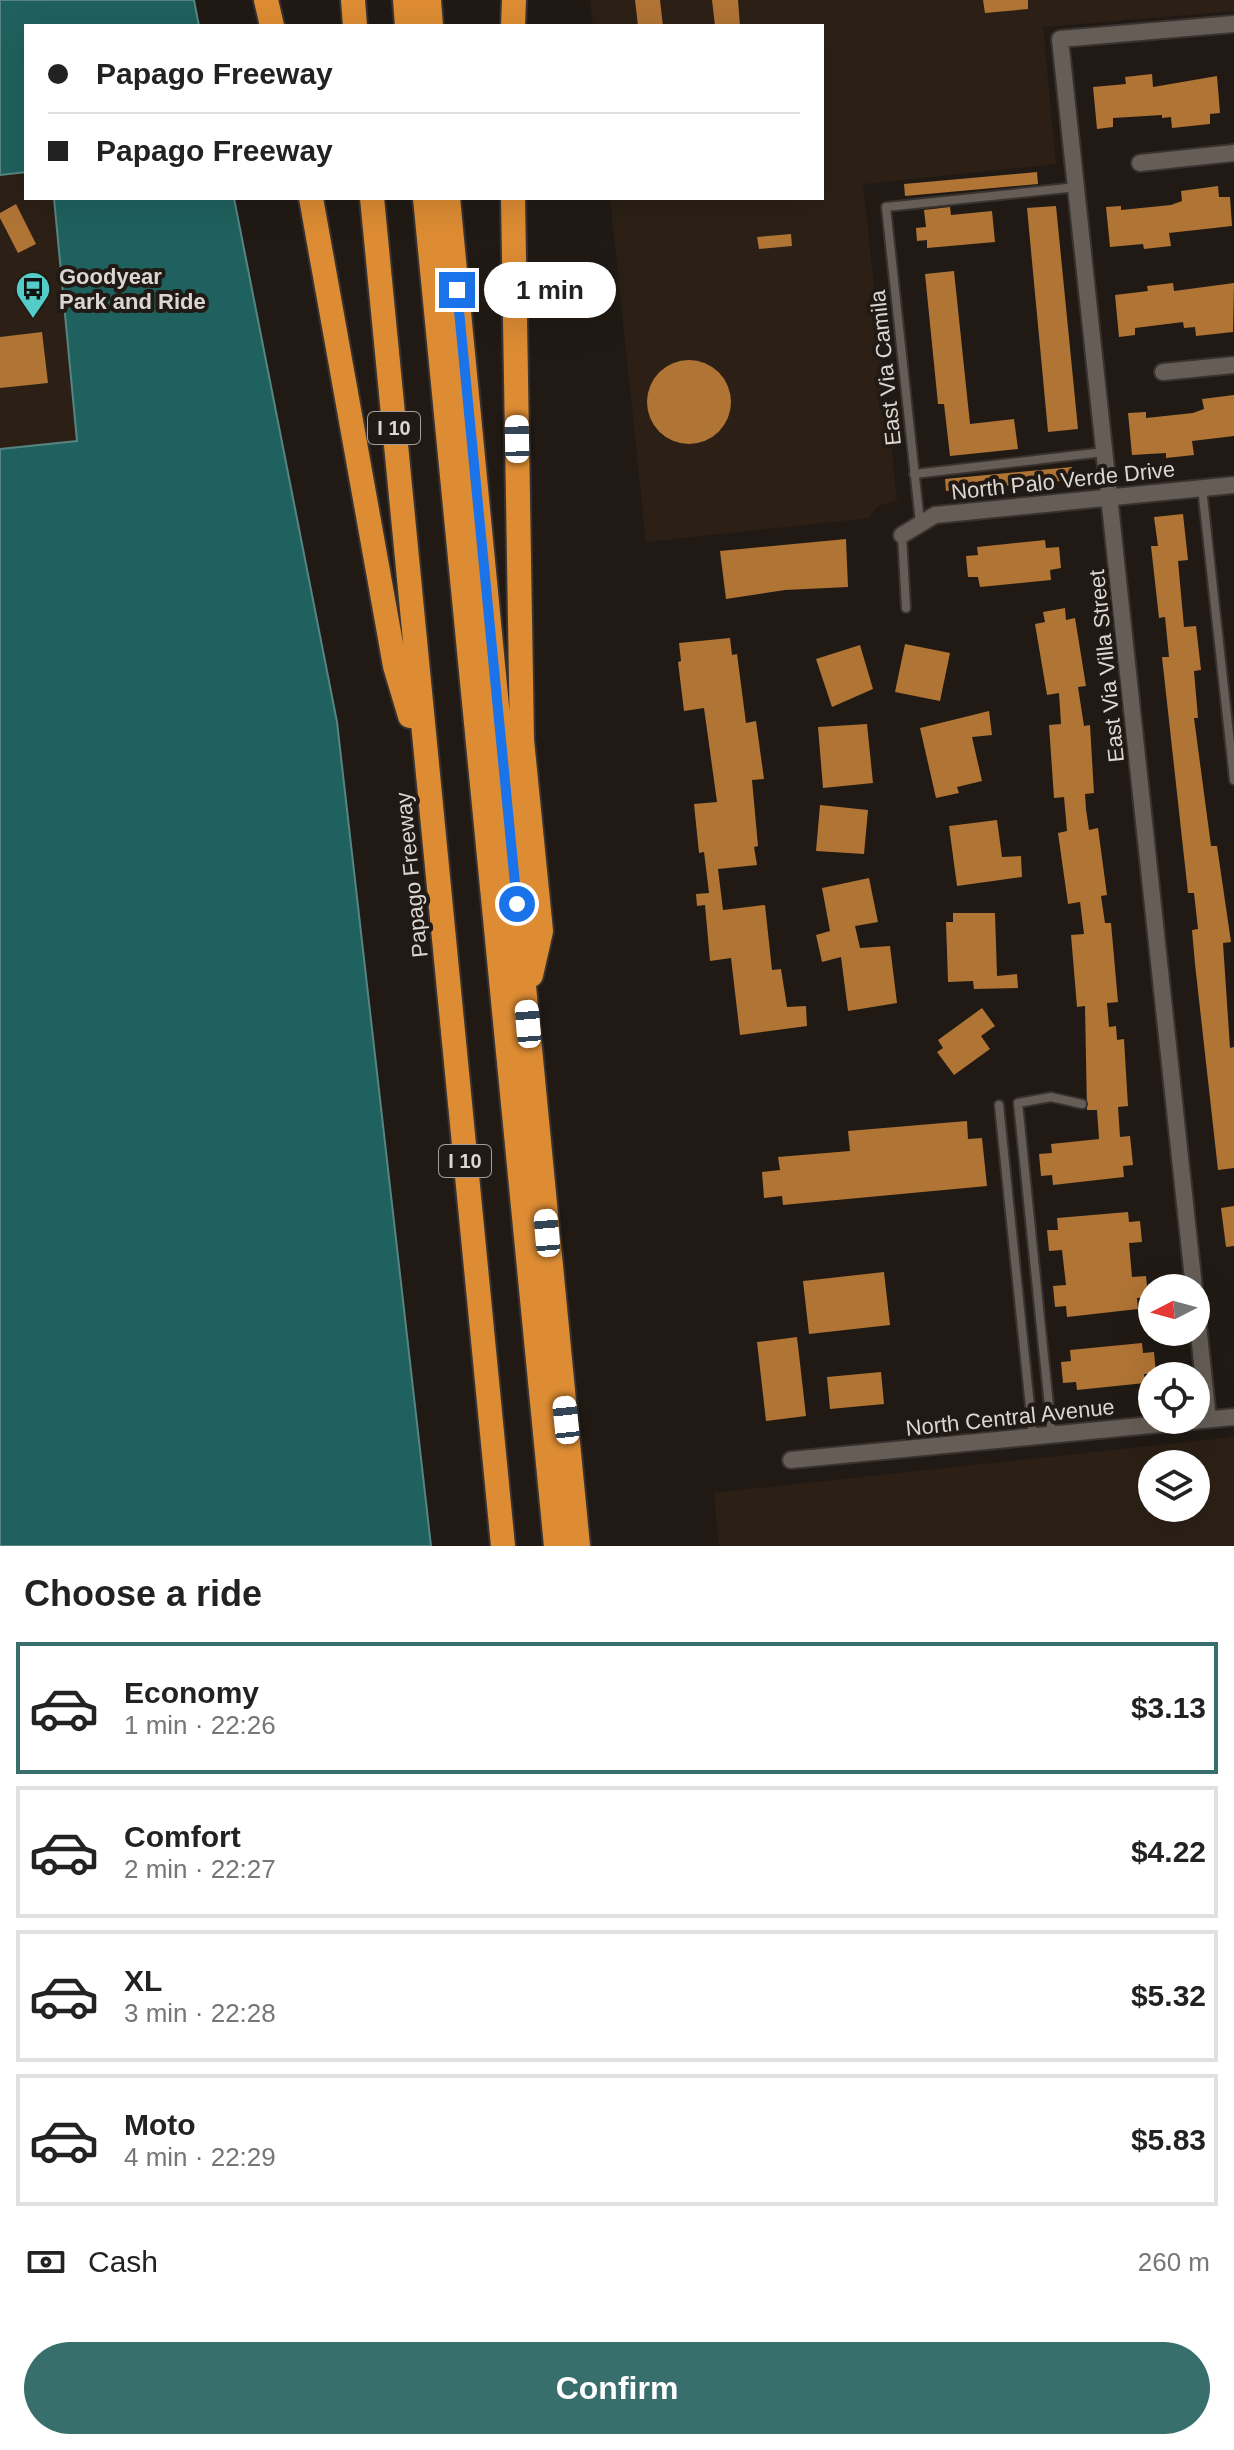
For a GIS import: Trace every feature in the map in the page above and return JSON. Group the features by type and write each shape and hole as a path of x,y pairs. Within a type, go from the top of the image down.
{"highway":[{"path":"266,0 272,24"},
{"path":"353,0 355,24"},
{"path":"405,0 407,24"},
{"path":"429,0 431,24"},
{"path":"513,24 514,0"},
{"path":"311,200 395,666 427,776"},
{"name":"Papago Freeway","path":"372,200 503,1546"},
{"path":"425,200 556,1546"},
{"path":"448,200 578,1546"},
{"path":"513,200 522,740 541,931 526,996"}],"street":[{"name":"East Via Villa Street","path":"1193,1274 1060,39 1234,24"},
{"path":"1140,163 1234,153"},
{"path":"1163,372 1234,365"},
{"name":"North Palo Verde Drive","path":"902,535 935,515 1234,485"},
{"name":"North Central Avenue","path":"1210,1419 1234,1417"},
{"name":"North Central Avenue","path":"791,1460 1138,1426"}],"lane":[{"name":"East Via Camila","path":"920,524 886,207 1077,187"},
{"path":"914,474 1105,451"},
{"path":"1202,488 1234,780"},
{"path":"902,535 906,608"},
{"path":"1052,1435 1018,1103 1051,1097 1082,1104"},
{"path":"999,1105 1033,1436"},
{"path":"1028,1389 1047,1387"}],"shaded area":[{"path":"590,0 1234,0 1234,11 1043,27 1056,164 863,184 897,501 878,506 869,518 646,542 610,200 824,200 824,24 593,24"},
{"name":"Goodyear Park and Ride","path":"24,172 24,200 54,200 77,442 0,449 0,175"},
{"path":"1234,1437 1234,1546 719,1546 714,1493"}],"water":[{"path":"0,0 194,0 199,24 24,24 24,172 0,175"},
{"path":"54,200 234,200 337,722 431,1546 0,1546 0,449 77,441"}],"building":[{"path":"635,0 660,0 663,24 638,24"},
{"path":"712,0 738,0 740,24 715,24"},
{"path":"983,0 1028,0 1028,9 985,13"},
{"path":"1152,74 1153,87 1217,76 1220,113 1210,114 1210,124 1172,128 1171,117 1162,118 1162,115 1113,118 1113,127 1097,129 1093,87 1126,84 1125,77"},
{"path":"1037,172 1038,184 905,196 904,184"},
{"path":"1218,186 1219,197 1230,197 1232,226 1169,233 1171,246 1144,249 1143,244 1110,247 1106,207 1121,206 1121,210 1171,205 1182,201 1181,191"},
{"path":"16,204 36,244 18,253 0,218 0,213"},
{"path":"1056,206 1078,429 1048,432 1027,208"},
{"path":"950,207 951,215 992,211 995,242 927,248 927,240 917,241 916,228 926,227 924,210"},
{"path":"791,234 792,246 759,249 757,237"},
{"path":"954,271 970,424 1014,419 1018,449 950,456 944,404 938,404 925,274"},
{"path":"1173,283 1174,291 1234,283 1233,332 1196,336 1195,327 1184,328 1183,322 1135,328 1135,335 1119,337 1115,295 1148,291 1147,286"},
{"path":"42,332 48,383 0,388 0,337"},
{"path":"689,360 705,363 719,372 728,386 731,402 728,418 719,432 705,441 689,444 673,441 659,432 650,418 647,402 650,386 659,372 673,363"},
{"path":"1234,395 1234,436 1192,441 1194,455 1166,458 1166,453 1132,455 1128,413 1146,412 1146,418 1193,413 1204,409 1202,399"},
{"path":"1072,467 1073,480 946,491 945,479"},
{"path":"1183,514 1188,560 1178,561 1184,627 1196,626 1201,670 1194,671 1198,718 1194,718 1211,846 1217,846 1231,942 1223,943 1230,1048 1234,1047 1234,1168 1218,1170 1192,930 1198,929 1194,893 1188,893 1162,657 1169,657 1165,617 1159,618 1151,546 1158,546 1154,517"},
{"path":"846,539 848,587 785,590 726,599 720,551"},
{"path":"1045,540 1046,548 1059,547 1061,568 1050,570 1051,580 980,587 978,577 968,577 966,556 978,555 977,547"},
{"path":"1065,608 1066,620 1075,618 1086,686 1078,687 1084,726 1090,725 1094,793 1085,794 1086,809 1089,830 1098,828 1107,895 1101,896 1105,923 1111,923 1118,1002 1107,1003 1109,1027 1116,1026 1117,1040 1124,1039 1128,1106 1118,1107 1120,1137 1130,1136 1133,1165 1123,1166 1124,1177 1053,1185 1052,1175 1041,1176 1039,1154 1052,1153 1051,1144 1099,1139 1097,1110 1087,1110 1085,1006 1077,1007 1071,935 1084,934 1080,902 1068,904 1058,833 1067,831 1064,797 1054,798 1049,725 1061,724 1059,693 1047,695 1035,624 1045,622 1043,612"},
{"path":"730,638 732,655 737,654 746,723 756,721 764,779 752,780 757,865 718,869 723,910 765,905 772,970 781,969 787,1007 806,1006 807,1026 740,1035 731,958 710,961 705,905 697,906 696,894 709,893 704,852 699,853 694,804 717,802 704,708 684,711 678,662 681,661 679,643"},
{"path":"905,644 950,653 940,701 895,692"},
{"path":"860,645 873,689 832,707 816,659"},
{"path":"989,711 992,735 972,737 982,781 957,787 959,793 936,798 920,728"},
{"path":"867,724 873,783 823,788 818,727"},
{"path":"820,805 868,810 864,854 816,851"},
{"path":"997,820 1002,857 1021,856 1022,877 957,886 949,826"},
{"path":"869,878 878,922 855,926 860,948 890,946 897,1003 848,1011 841,957 822,962 816,935 830,931 822,888"},
{"path":"953,913 995,913 997,976 1017,974 1018,988 974,989 973,981 948,982 946,922 953,922"},
{"path":"982,1008 995,1026 981,1036 990,1049 954,1075 937,1052 943,1048 938,1040"},
{"path":"967,1121 968,1139 982,1138 987,1186 783,1205 782,1196 764,1198 762,1172 780,1170 778,1157 850,1151 848,1131"},
{"path":"1234,1206 1234,1246 1226,1247 1221,1208"},
{"path":"1128,1212 1129,1222 1140,1221 1142,1242 1129,1243 1132,1277 1138,1277 1138,1309 1067,1317 1066,1306 1055,1307 1053,1286 1066,1285 1062,1250 1049,1251 1047,1230 1058,1230 1057,1218"},
{"path":"884,1272 890,1325 809,1334 803,1281"},
{"path":"797,1337 806,1416 766,1421 757,1342"},
{"path":"1138,1343 1142,1346 1143,1353 1154,1352 1155,1362 1138,1362 1138,1384 1077,1390 1076,1382 1063,1383 1061,1362 1071,1361 1070,1350"},
{"path":"881,1372 884,1404 830,1409 827,1377"}],"place":[{"name":"Goodyear Park and Ride","path":"33,320"}],"route":[{"path":"457,290 517,904"}]}
